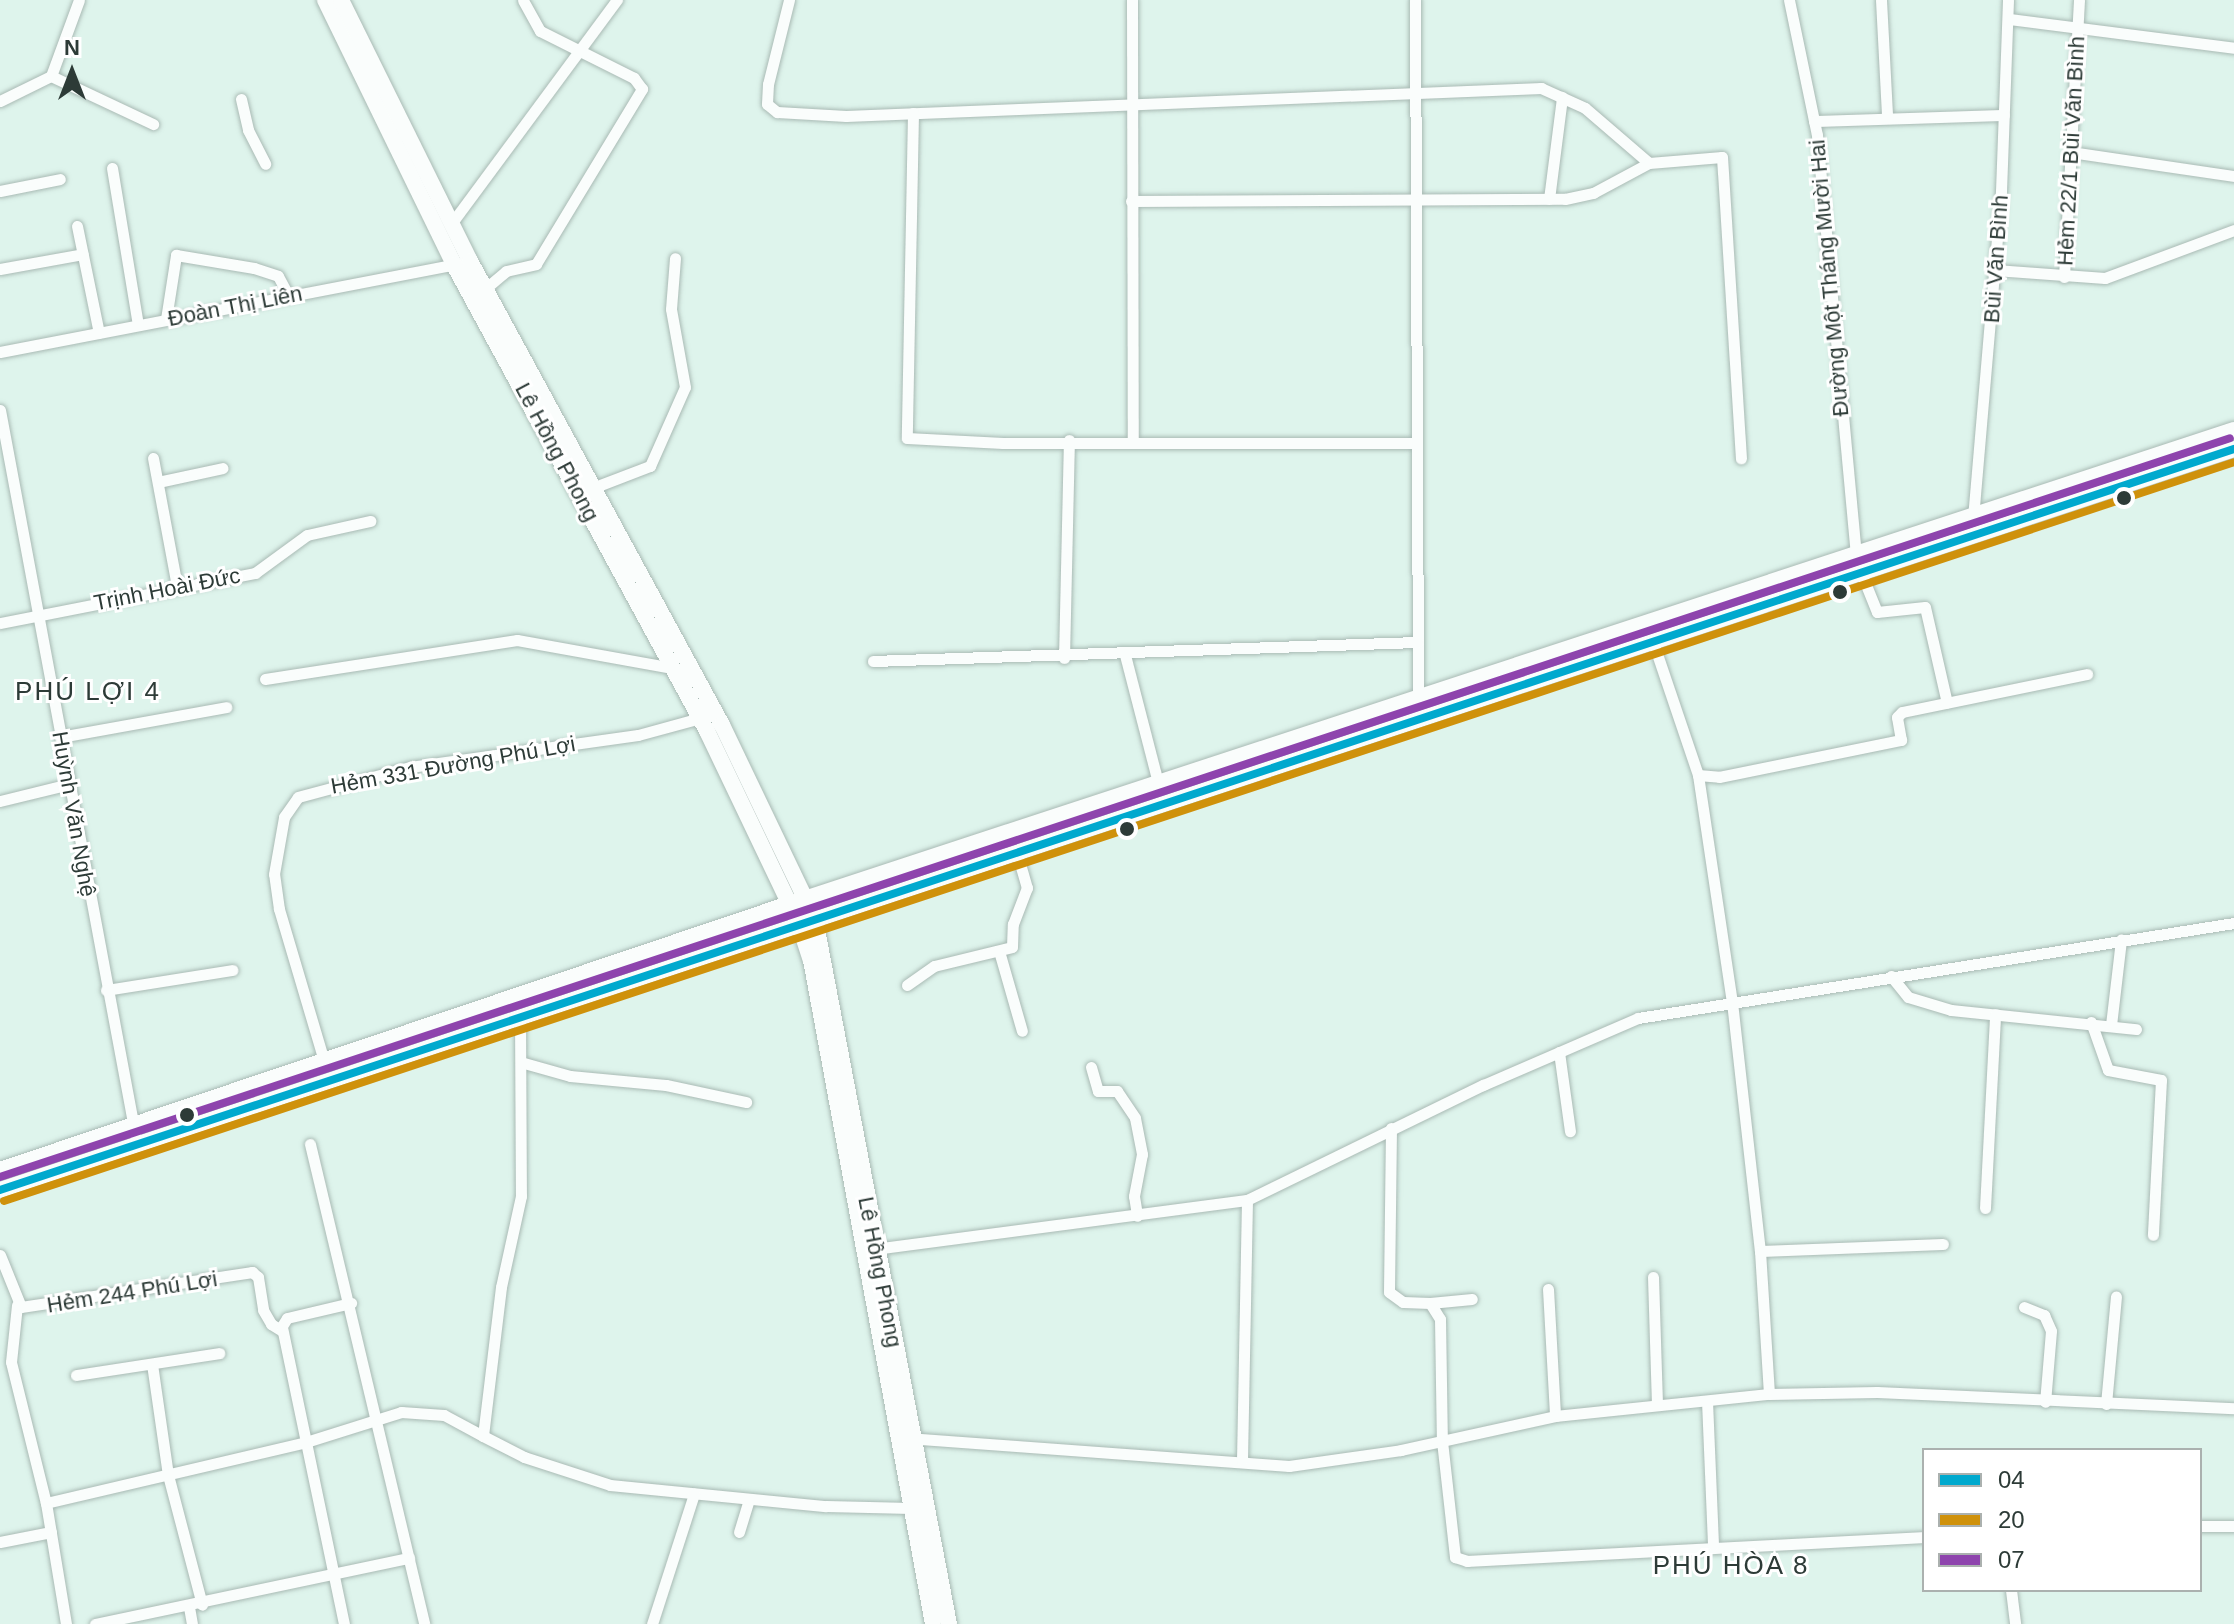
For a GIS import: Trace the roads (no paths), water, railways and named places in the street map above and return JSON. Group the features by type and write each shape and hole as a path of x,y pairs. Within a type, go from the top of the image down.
{"main road":[{"name":"Lê Hồng Phong","path":"325,0 700,718 789,904 807,922"},
{"name":"Lê Hồng Phong","path":"341,0 451,224 462,263 486,288 595,487 722,725 807,898 811,960 906,1438 949,1624"},
{"path":"0,1170 807,898 1856,558 2234,430"},
{"path":"0,1190 1862,575 2234,449"},
{"path":"1973,518 1979,535"},
{"path":"1856,558 1862,575"},
{"path":"1648,625 1653,642"},
{"path":"1418,698 1425,718"},
{"path":"1252,753 1258,773"},
{"path":"1084,807 1090,828"},
{"name":"Lê Hồng Phong","path":"906,1438 911,1508 933,1624"}],"street":[{"path":"0,101 51,76 79,0"},
{"path":"486,288 506,271 536,264 642,89 634,78 540,31 523,0"},
{"path":"451,224 617,0"},
{"path":"789,0 768,84 770,109 846,116 1541,88 1609,126 1649,163"},
{"path":"1132,0 1133,441"},
{"path":"1415,0 1418,698"},
{"name":"Đường Một Tháng Mười Hai","path":"1789,0 1814,121 1856,558"},
{"path":"1881,0 1887,115"},
{"name":"Bùi Văn Bình","path":"1973,518 1995,270 2008,0"},
{"name":"Hẻm 22/1 Bùi Văn Bình","path":"2064,277 2079,0"},
{"path":"2009,19 2078,24 2234,48"},
{"path":"51,76 153,124"},
{"path":"1549,199 1562,97"},
{"path":"241,99 248,130 265,164"},
{"path":"913,113 907,438 1417,443"},
{"path":"1814,121 1887,115 2004,115"},
{"path":"2071,152 2234,176"},
{"path":"1131,201 1549,199 1593,193 1649,163 1722,157 1741,458"},
{"path":"112,168 138,325"},
{"path":"0,191 60,179"},
{"path":"77,226 99,333"},
{"path":"1995,270 2105,278 2234,230"},
{"path":"0,269 83,254"},
{"path":"166,319 176,255 254,268 278,276 288,295"},
{"path":"595,487 650,466 685,387 671,309 675,258"},
{"name":"Đoàn Thị Liên","path":"0,352 462,263"},
{"name":"Huỳnh Văn Nghệ","path":"0,410 130,1124 137,1144"},
{"path":"1064,658 1069,440"},
{"path":"153,458 177,586"},
{"path":"158,482 223,468"},
{"name":"Trịnh Hoài Đức","path":"0,623 255,573 307,535 370,521"},
{"path":"1862,575 1877,612 1925,607 1947,703"},
{"path":"265,679 517,640 673,668"},
{"path":"873,661 1064,658 1418,642"},
{"path":"1653,642 1698,775 1732,1002 1760,1251 1769,1394"},
{"path":"1125,655 1158,783"},
{"path":"1698,775 1719,777 1901,740 1898,714 2087,674"},
{"path":"60,737 226,707"},
{"name":"Hẻm 331 Đường Phú Lợi","path":"324,1061 279,909 274,874 284,817 298,797 410,767 598,741 700,718"},
{"path":"0,801 69,784"},
{"path":"907,985 934,966 999,951 1016,941 1013,924 1027,888 1017,853"},
{"path":"869,1249 1247,1200 1391,1128 1638,1018 2234,923"},
{"path":"2111,1025 2121,940"},
{"path":"999,951 1022,1031"},
{"path":"106,990 232,970"},
{"path":"1891,976 1908,997 1951,1010 2136,1029"},
{"path":"1985,1208 1995,1014"},
{"path":"483,1436 503,1275 521,1196 524,1063 520,1016"},
{"path":"2091,1022 2108,1070 2161,1080 2153,1235"},
{"path":"1559,1052 1570,1131"},
{"path":"524,1063 570,1076 666,1085 746,1102"},
{"path":"1091,1067 1098,1091 1117,1091 1135,1118 1142,1154 1134,1196 1137,1216"},
{"path":"1391,1128 1389,1292 1403,1302 1472,1299"},
{"path":"310,1144 351,1303 424,1624"},
{"path":"1242,1460 1247,1200"},
{"path":"1760,1251 1943,1244"},
{"name":"Hẻm 244 Phú Lợi","path":"0,1255 17,1305 121,1296 252,1272 258,1277 263,1310 282,1331"},
{"path":"1653,1277 1657,1405"},
{"path":"1548,1289 1555,1416"},
{"path":"2106,1404 2116,1296"},
{"path":"344,1624 282,1331 287,1318 351,1303"},
{"path":"1430,1303 1440,1319 1442,1441 1455,1557 1467,1561 1713,1545 1922,1537"},
{"path":"17,1305 11,1362 46,1503 66,1624"},
{"path":"2024,1307 2044,1315 2051,1331 2045,1402"},
{"path":"76,1375 219,1353"},
{"path":"152,1364 168,1475 202,1605"},
{"path":"906,1438 1242,1460 1289,1466 1442,1441 1555,1416 1769,1394 1877,1392 2045,1402 2234,1408"},
{"path":"1707,1401 1713,1545"},
{"path":"46,1503 306,1442 401,1412 444,1415 524,1457 610,1485 749,1499 911,1508"},
{"path":"652,1624 694,1494"},
{"path":"739,1532 749,1499"},
{"path":"2202,1526 2234,1526"},
{"path":"0,1542 51,1532"},
{"path":"95,1624 202,1605 409,1558"},
{"path":"2011,1592 2015,1624"},
{"path":"189,1607 192,1624"}],"district":[{"name":"PHÚ LỢI 4","path":"88,692"},
{"name":"PHÚ HÒA 8","path":"1731,1566"}]}
